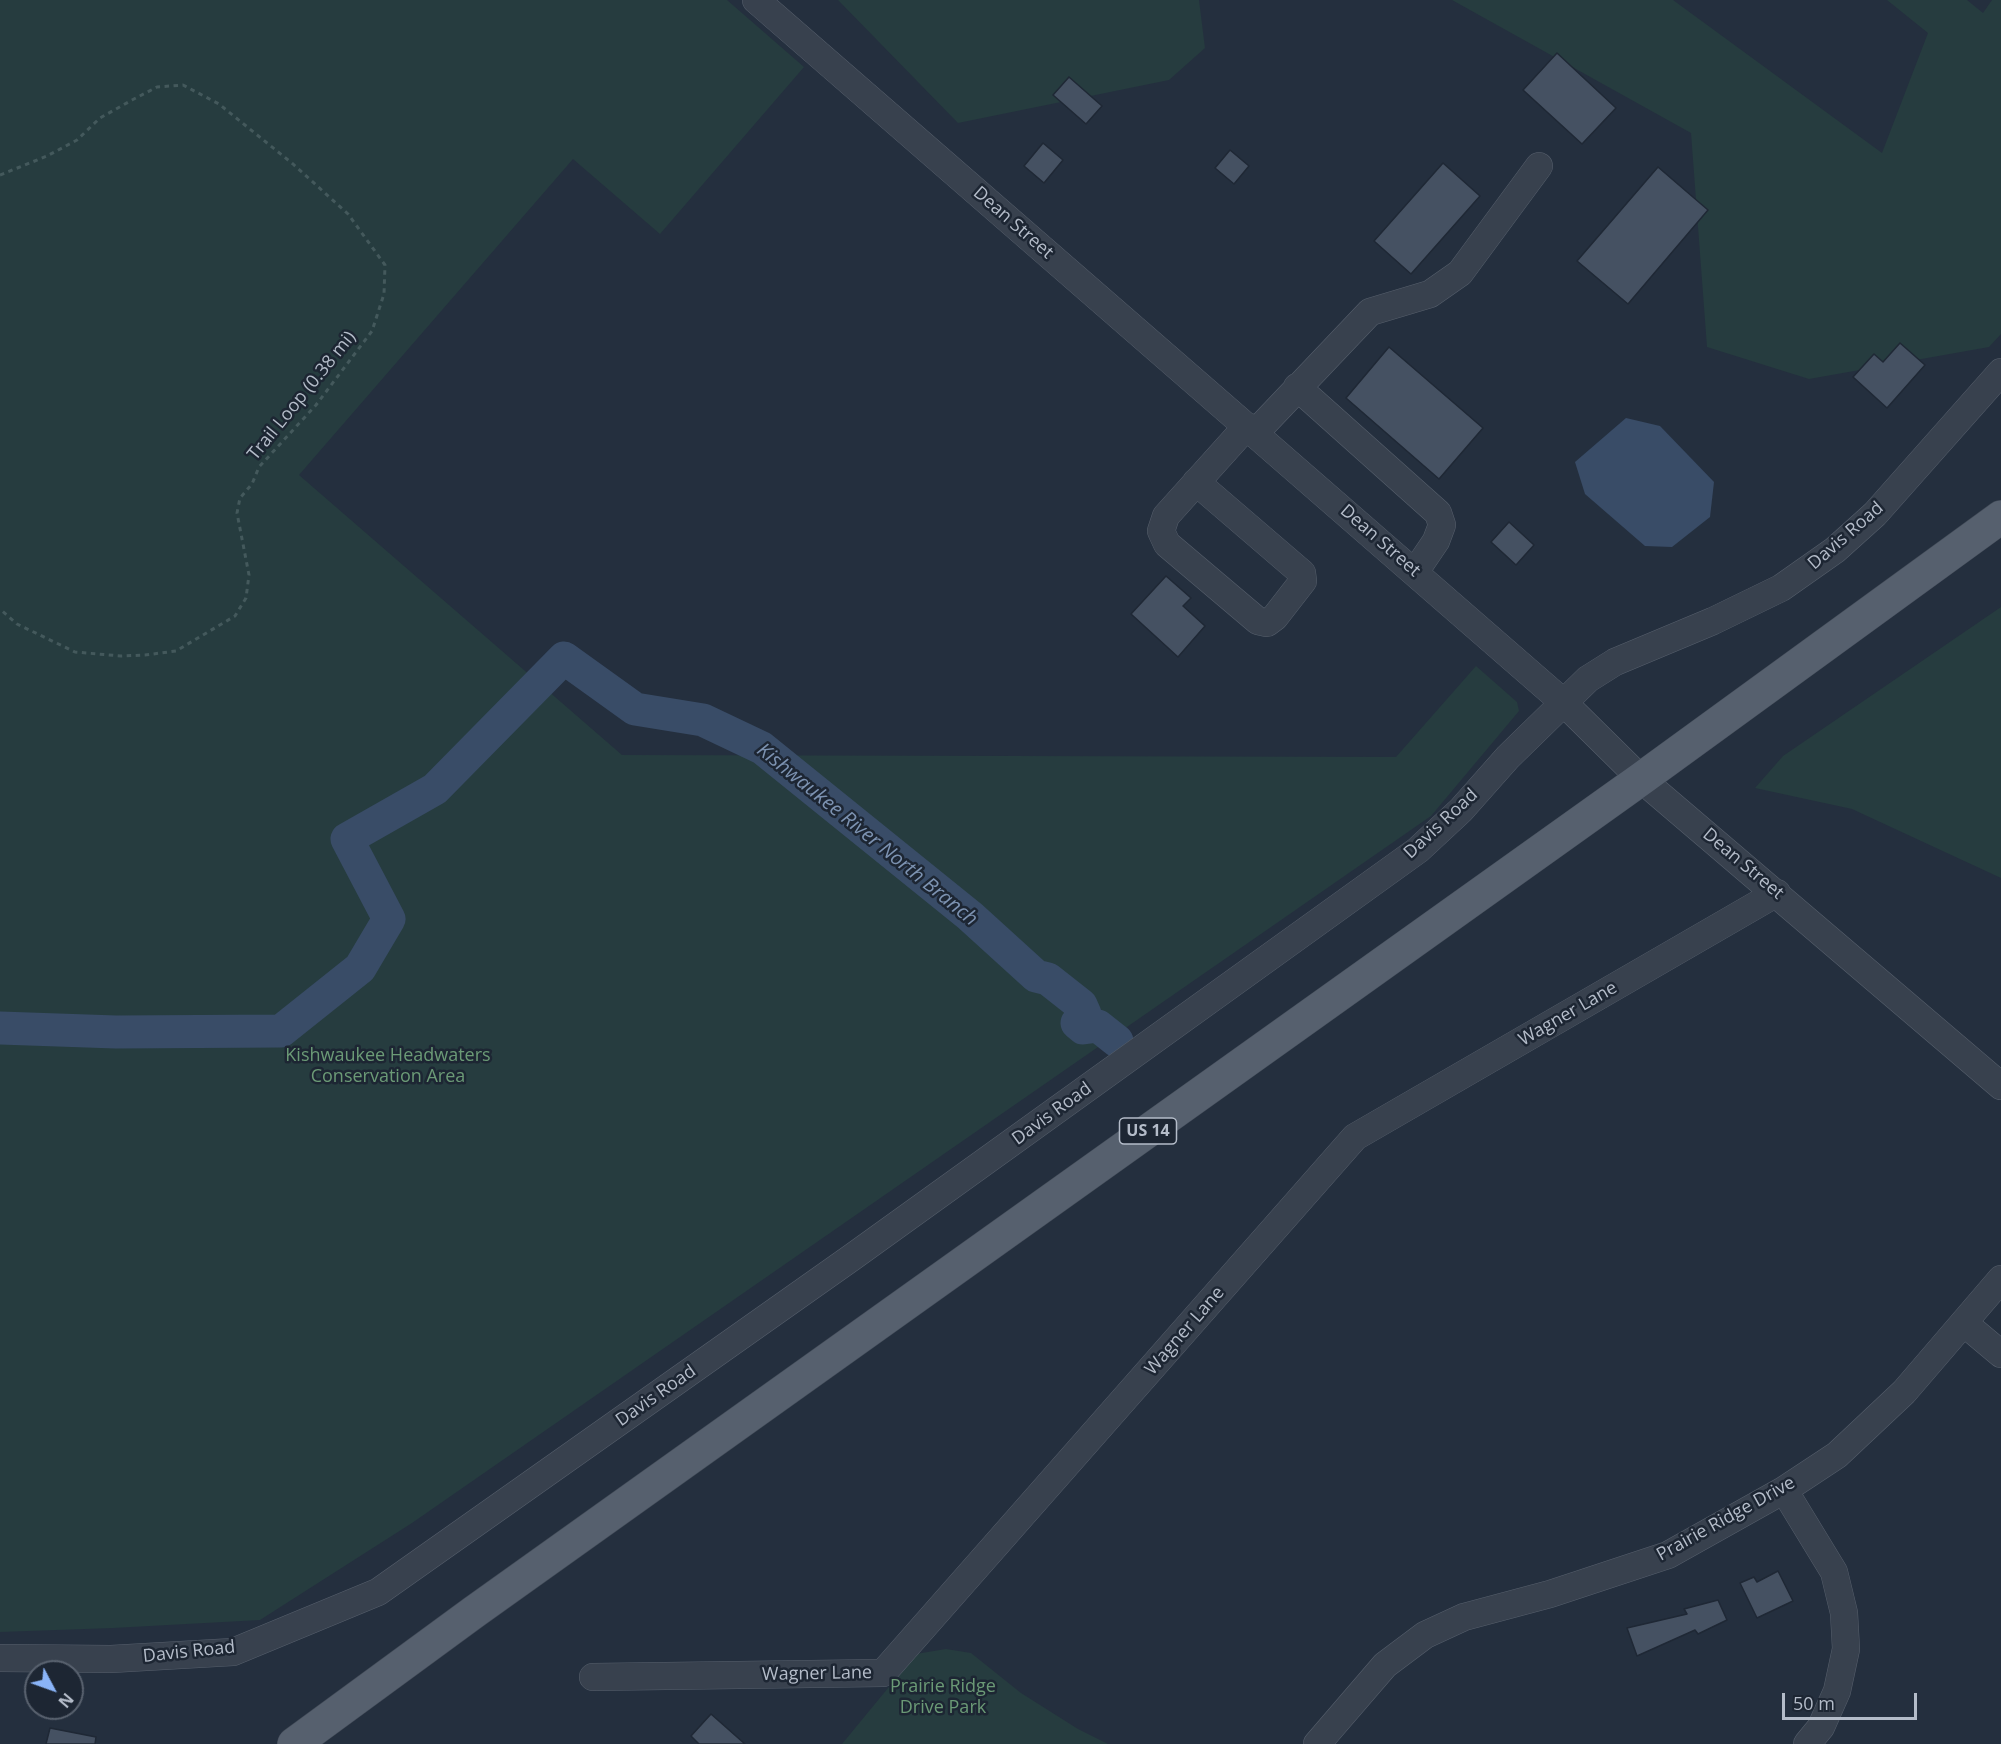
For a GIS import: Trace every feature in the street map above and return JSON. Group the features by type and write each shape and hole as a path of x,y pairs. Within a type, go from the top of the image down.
{"main road":[{"name":"US 14","path":"294,1744 474,1612 1641,778 2001,517"}],"street":[{"name":"Dean Street","path":"756,0 1563,702 1641,778 2001,1086"},
{"path":"1196,482 1302,573 1303,581 1275,617 1267,623 1258,621 1167,544 1161,531 1166,516 1196,482 1297,387 1370,312 1430,294 1460,273 1539,166"},
{"name":"Davis Road","path":"0,1658 111,1659 233,1652 378,1592 851,1258 1418,850 1461,810 1508,757 1588,679 1615,662 1713,621 1781,588 1835,550 1875,514 2001,372"},
{"path":"1297,387 1438,513 1442,525 1436,541 1415,572"},
{"name":"Wagner Lane","path":"593,1677 883,1673 1355,1137 1777,893"},
{"name":"Prairie Ridge Drive","path":"1317,1744 1385,1665 1425,1635 1464,1617 1550,1594 1668,1555 1784,1490 1837,1455 1904,1392 2001,1279"},
{"path":"1964,1323 2001,1354"},
{"path":"1784,1490 1834,1572 1844,1613 1846,1649 1837,1691 1821,1727 1807,1744"}],"path":[{"name":"Trail Loop (0.38 mi)","path":"0,175 47,156 77,140 100,118 157,87 183,86 219,104 293,164 348,214 386,265 384,294 372,331 316,405 259,467 252,484 240,498 237,513 249,575 246,598 235,616 176,651 121,656 75,652 17,624 0,609"}],"green space":[{"name":"Kishwaukee Headwaters Conservation Area","path":"0,0 727,0 804,67 660,234 573,159 299,475 622,755 1396,757 1476,666 1517,702 1519,711 1431,816 412,1523 260,1620 0,1632"},
{"path":"838,0 1199,0 1205,48 1169,80 958,123"},
{"path":"1452,0 1673,0 1882,153 1928,33 1887,0 1967,0 1983,13 1992,0 2001,0 2001,334 1989,347 1809,379 1707,347 1691,133"},
{"path":"2001,607 2001,878 1852,809 1755,788 1783,756"},
{"name":"Prairie Ridge Drive Park","path":"946,1649 971,1653 1021,1693 1078,1729 1108,1744 842,1744 916,1654"}],"water":[{"path":"1626,418 1660,426 1714,482 1710,517 1672,547 1645,546 1585,494 1575,462"}],"building":[{"path":"1557,53 1616,108 1582,144 1523,90"},
{"path":"1069,77 1102,106 1086,124 1053,95"},
{"path":"1043,143 1063,160 1044,183 1024,166"},
{"path":"1230,150 1249,166 1234,184 1215,168"},
{"path":"1443,163 1480,196 1411,274 1374,241"},
{"path":"1658,167 1708,210 1628,304 1577,261"},
{"path":"1900,343 1925,365 1887,408 1853,377 1874,354 1883,362"},
{"path":"1389,347 1483,428 1439,479 1346,398"},
{"path":"1509,522 1534,545 1516,565 1491,542"},
{"path":"1166,576 1191,598 1183,606 1205,626 1178,657 1131,614"},
{"path":"1778,1571 1793,1601 1757,1618 1740,1583 1754,1577 1757,1582"},
{"path":"1718,1600 1727,1620 1698,1634 1695,1630 1637,1656 1627,1628 1687,1614 1684,1609"},
{"path":"711,1714 745,1744 699,1744 691,1736"},
{"path":"50,1728 96,1737 95,1744 46,1744"}],"waterway":[{"name":"Kishwaukee River North Branch","path":"0,1028 116,1032 281,1031 360,968 389,919 347,839 435,789 564,658 635,709 703,720 762,748 970,916 1036,976 1048,979 1081,1005 1085,1014 1077,1023 1083,1028 1098,1026 1117,1041"}]}
